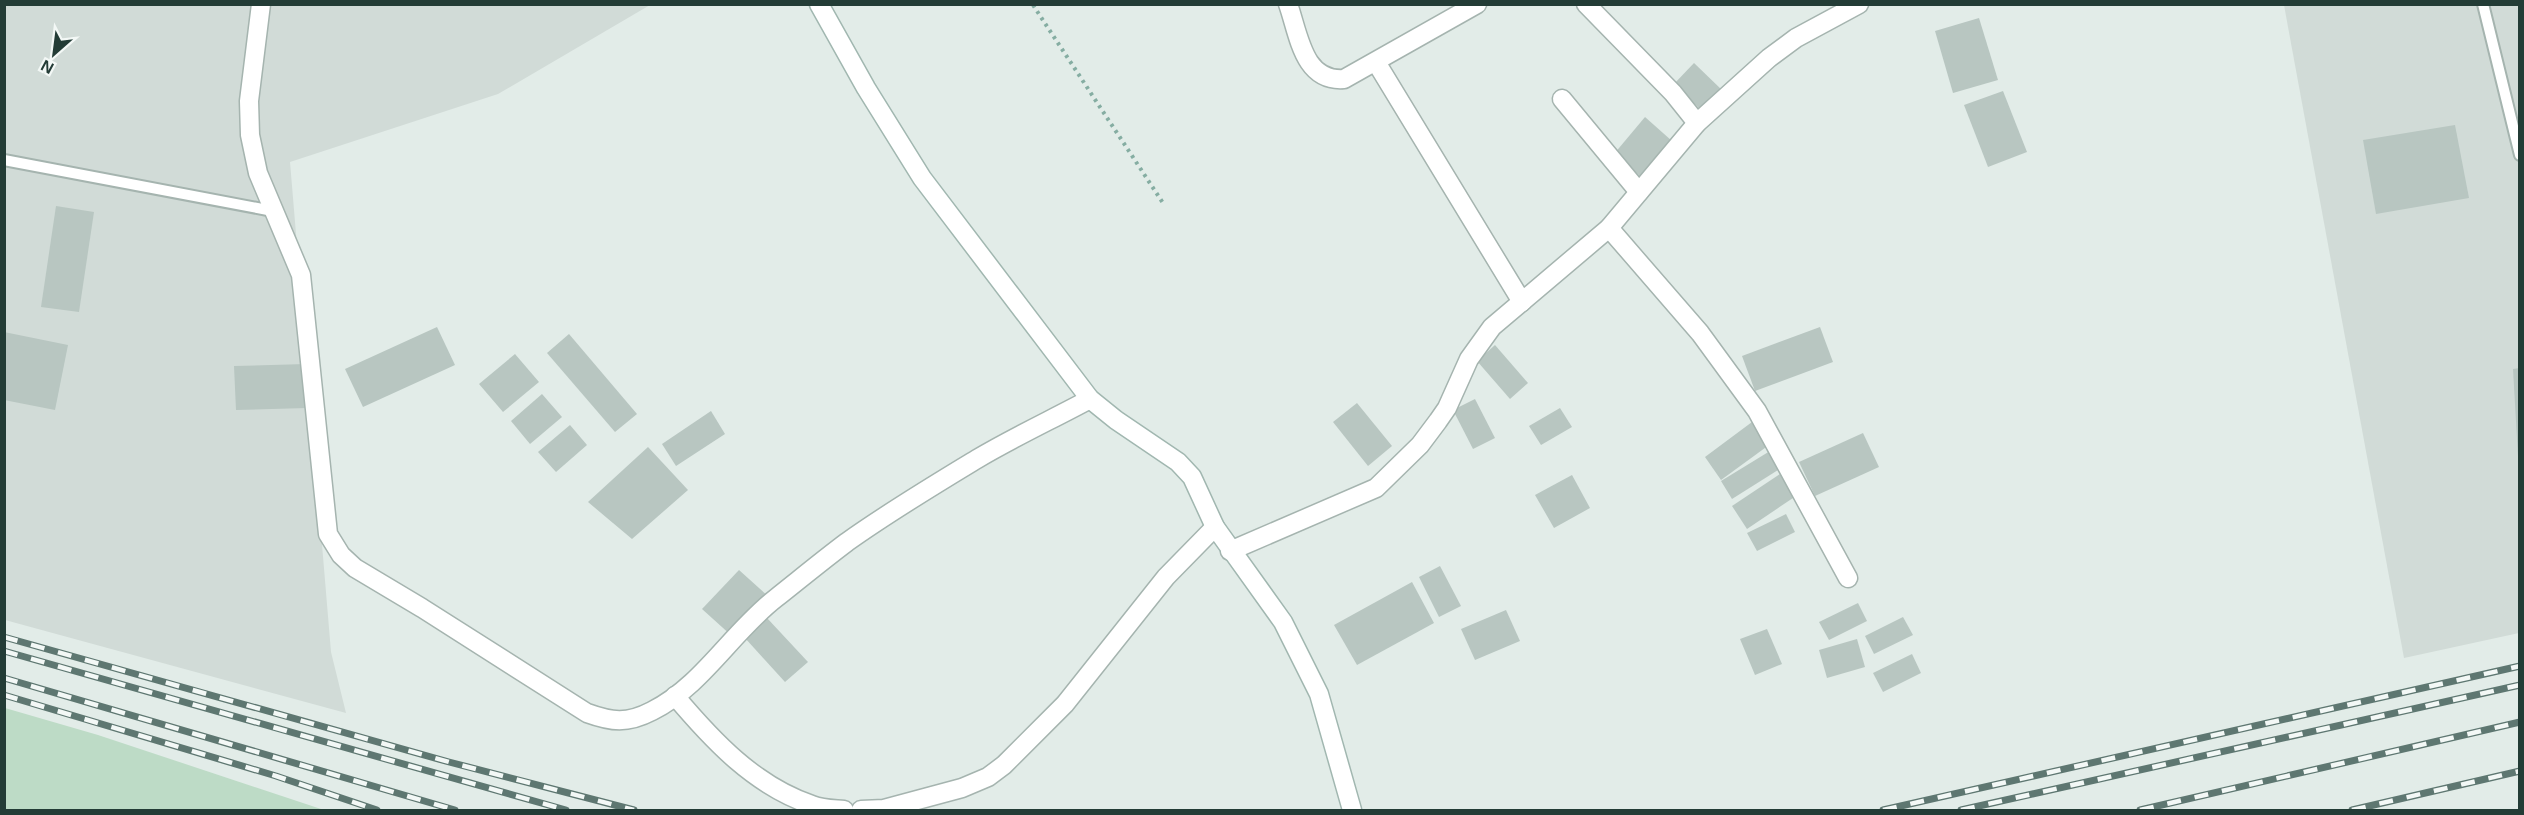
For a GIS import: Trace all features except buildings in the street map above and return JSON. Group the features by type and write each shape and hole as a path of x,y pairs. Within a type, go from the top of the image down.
{"street":[{"path":"261,4 249,101 250,135 258,173 301,276 328,534 341,555 355,568 587,713 609,721 629,720 652,711 675,696 768,604 847,542 979,457 1090,399"},
{"path":"819,4 866,88 922,178 1090,399 1116,420 1178,462 1192,477 1215,527 1283,622 1319,694 1352,810"},
{"path":"1288,4 1309,65 1319,75 1332,80 1344,79 1477,4"},
{"path":"1586,4 1673,93 1697,123"},
{"path":"1230,551 1376,488 1420,445 1438,422 1448,408 1468,359 1492,327 1609,228 1697,123 1769,58 1796,38 1859,4"},
{"path":"1376,62 1521,302"},
{"path":"1562,99 1639,192"},
{"path":"1609,228 1700,333 1750,402 1848,578"},
{"path":"861,810 884,809 963,788 988,777 1004,765 1065,704 1166,577 1215,527"},
{"path":"675,696 711,738 743,766 788,795 814,806 844,810"}],"lane":[{"path":"2483,4 2520,155"},
{"path":"4,160 273,211"}],"path":[{"path":"1034,4 1163,202"}],"shaded area":[{"path":"4,5 650,5 498,94 290,162 331,652 346,713 5,620"},
{"path":"2284,5 2519,5 2519,633 2404,658"}],"green space":[{"path":"5,708 98,735 324,810 5,810"}],"railway":[{"path":"4,637 449,762 634,810"},
{"path":"4,651 566,810"},
{"path":"1883,810 2520,666"},
{"path":"4,678 455,810"},
{"path":"1961,810 2520,685"},
{"path":"4,695 276,776 377,810"},
{"path":"2140,810 2520,722"},
{"path":"2352,810 2520,771"}]}
